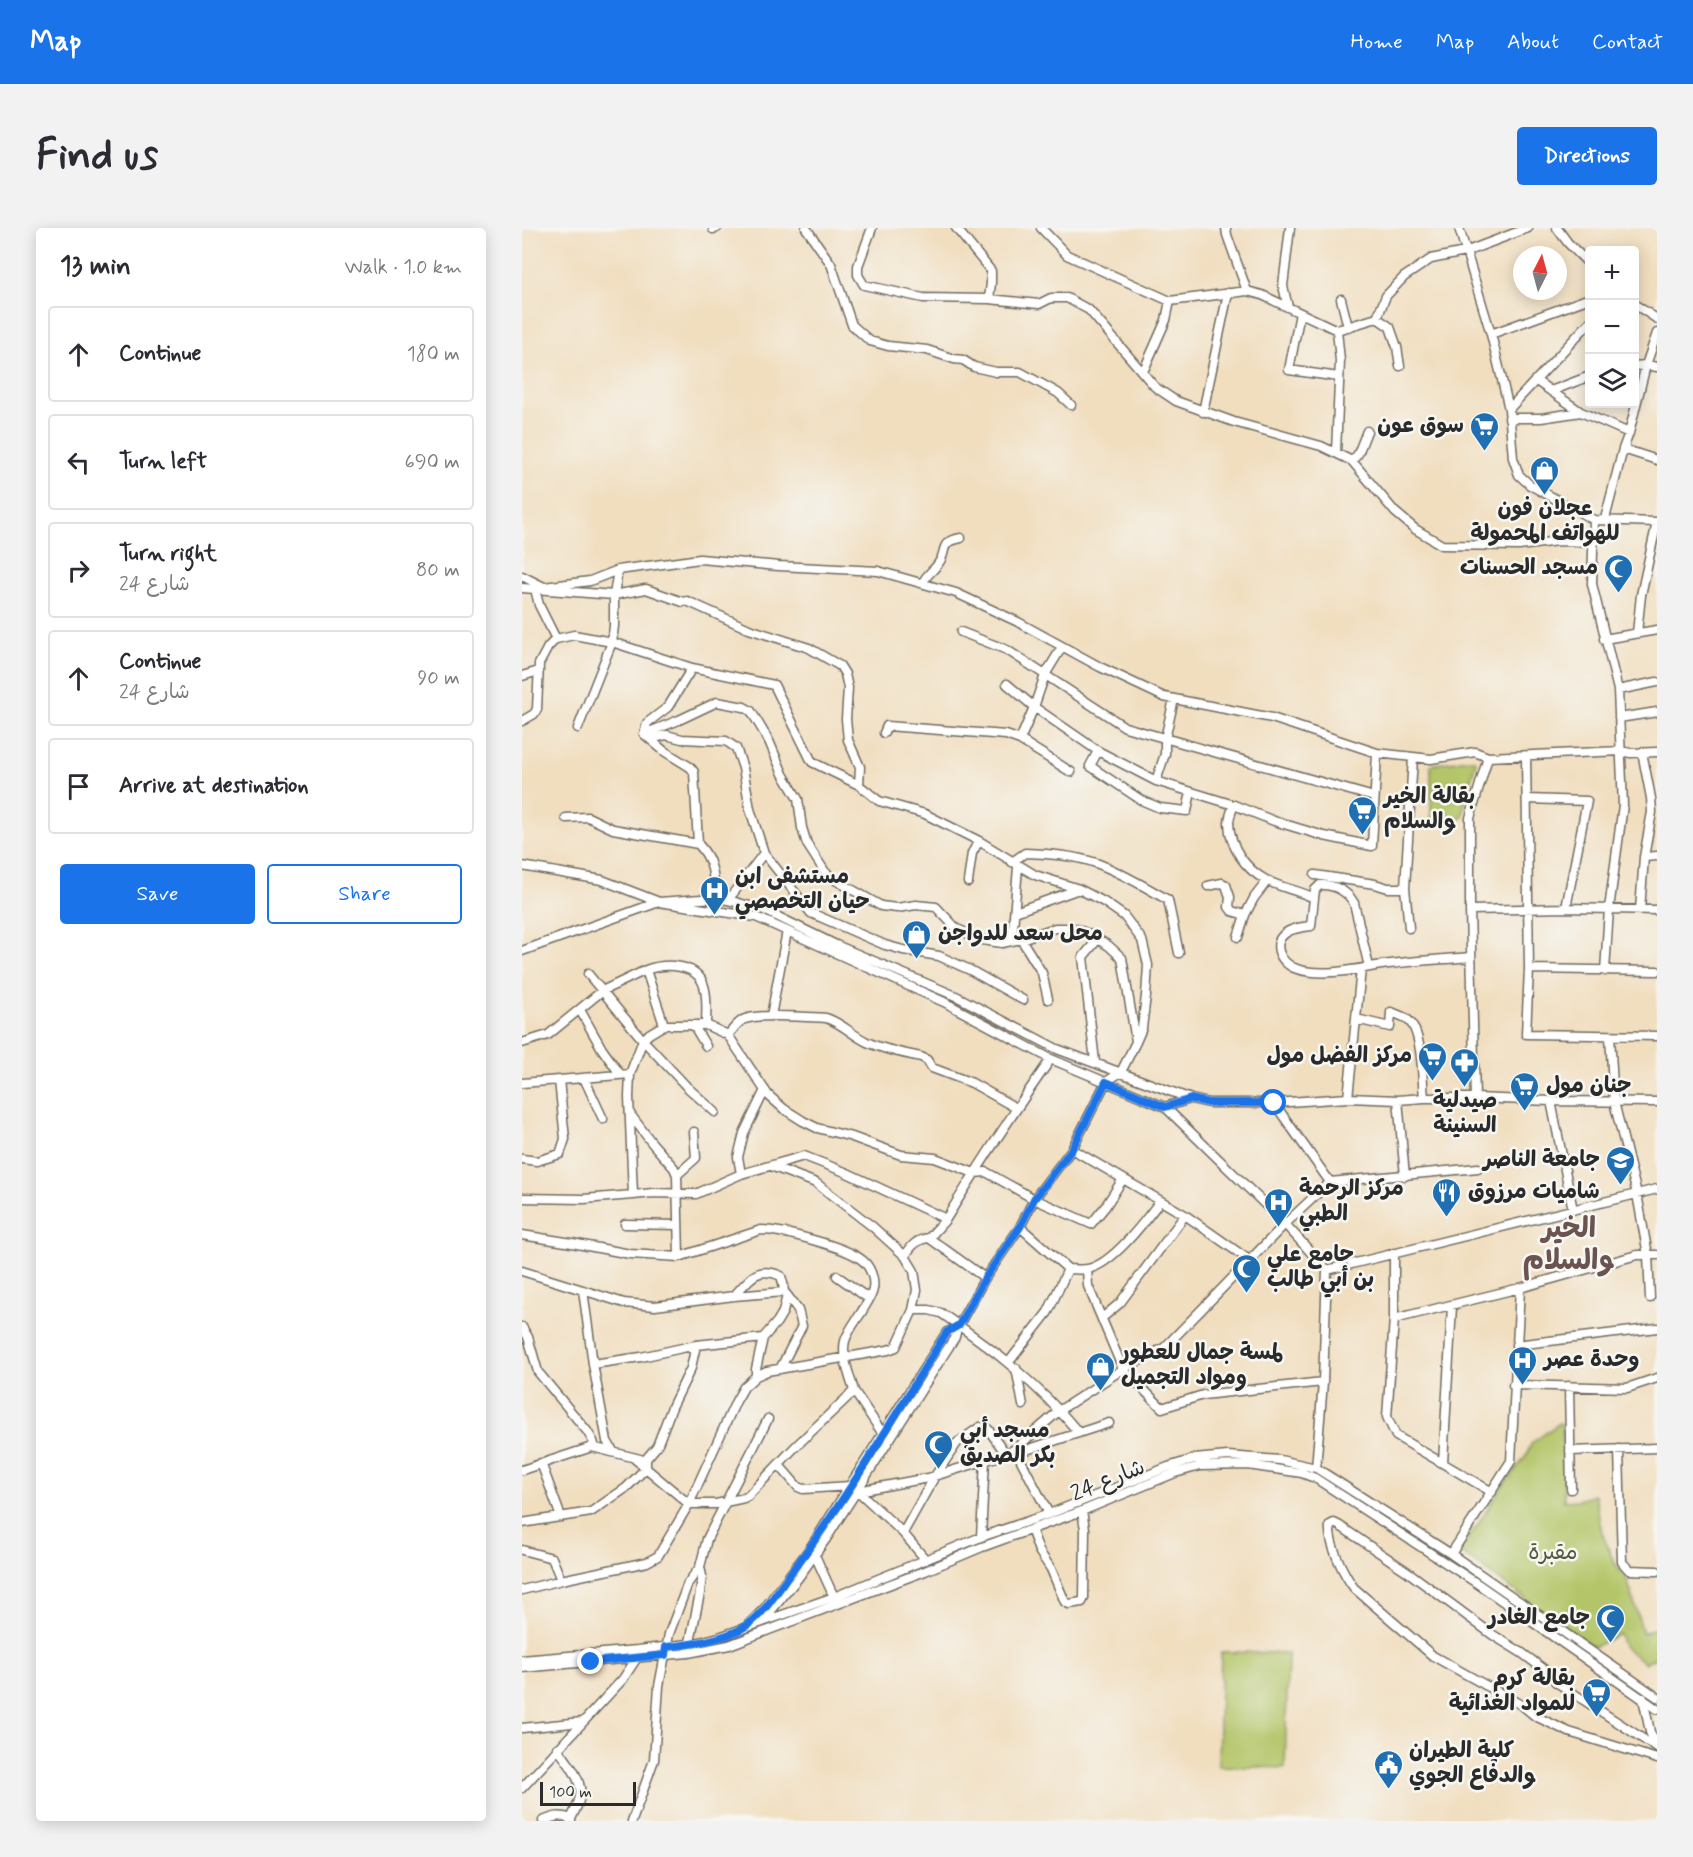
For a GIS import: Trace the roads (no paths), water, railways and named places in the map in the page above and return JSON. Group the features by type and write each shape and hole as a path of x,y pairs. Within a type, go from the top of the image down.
{"street":[{"path":"713,229 717,228"},
{"path":"806,228 831,264 852,325 870,341 888,346 927,350 963,360 974,367 996,372 1020,372 1058,393 1071,405"},
{"path":"872,228 858,266 858,275 864,285 923,298 989,299 1039,304 1051,298 1067,298 1089,310 1155,387 1162,392 1176,401 1203,412 1336,452 1352,461 1395,512 1422,534 1442,545 1519,546 1558,541 1592,542"},
{"path":"956,228 991,271 989,299"},
{"path":"1041,228 1067,255 1170,301 1247,291 1337,330 1377,318"},
{"path":"1226,228 1247,291"},
{"path":"1288,307 1283,286 1290,228"},
{"path":"1459,228 1491,334 1509,413 1513,458 1519,475 1530,485 1594,520 1657,522 1641,595 1637,633"},
{"path":"1377,318 1386,296 1404,277 1431,259 1465,252 1528,228"},
{"path":"1557,228 1585,260"},
{"path":"1203,412 1228,293"},
{"path":"1341,298 1348,327"},
{"path":"1491,334 1585,300"},
{"path":"1143,372 1166,320 1170,301"},
{"path":"1639,307 1657,319"},
{"path":"1300,313 1289,370 1339,377"},
{"path":"1377,318 1390,327 1397,347 1400,366"},
{"path":"1509,413 1535,380 1585,327"},
{"path":"1336,452 1339,377 1337,330"},
{"path":"1605,519 1646,365 1657,333"},
{"path":"1639,366 1657,368"},
{"path":"1551,391 1585,378"},
{"path":"1535,380 1581,412 1629,433"},
{"path":"1509,413 1540,418 1581,412"},
{"path":"1352,461 1358,454 1366,431"},
{"path":"1623,449 1657,460"},
{"path":"1594,520 1592,584 1618,690 1623,805 1609,909 1605,970"},
{"path":"923,582 926,575 940,561 945,546 952,540 962,538"},
{"path":"522,576 544,587 590,581 618,570 700,559 878,571 956,593 1164,697 1272,718 1377,753 1431,759 1475,752 1488,756 1621,751 1657,752"},
{"path":"578,728 612,642 614,595 618,570"},
{"path":"522,588 614,595 646,589 687,602 749,629 809,648 840,666 845,674 848,688 846,719 848,740 860,767 859,785"},
{"path":"534,589 539,605 556,639"},
{"path":"1604,639 1657,630"},
{"path":"961,632 1007,651 1125,728 1374,797"},
{"path":"522,720 534,714 537,709 539,664 548,647 556,639 574,635 612,642 692,668 774,685 812,762 859,785 879,801 924,814 979,841 1015,865 1035,875 1079,889 1104,902 1124,916 1142,940 1148,966 1142,1028 1121,1072 1106,1082 1072,1149 1034,1199 1020,1227 985,1278 958,1327 956,1337 813,1551 762,1622 741,1640"},
{"path":"1020,740 1045,675 1062,647"},
{"path":"647,737 647,723 668,707 692,668"},
{"path":"522,676 539,671"},
{"path":"1618,690 1657,682"},
{"path":"1007,684 1034,707 1098,751 1156,781 1234,805 1274,821 1324,836 1372,846 1377,753"},
{"path":"1156,781 1165,754 1165,739 1174,699"},
{"path":"647,737 717,702 744,707 751,711 798,799 807,844 825,872 881,906 897,908 929,905 936,907 957,929 982,940 1002,943 1055,928 1074,928 1098,939 1122,958 1136,1042"},
{"path":"1619,718 1657,712"},
{"path":"884,733 887,726 1006,735 1020,740 1071,772"},
{"path":"647,737 666,735 682,739 726,741 736,748 743,768 750,809 764,854 811,913 885,945 903,951 939,956 970,970 1023,1000"},
{"path":"647,737 690,767 693,772 698,844"},
{"path":"1098,751 1090,766 1141,800 1160,807 1186,811 1191,792"},
{"path":"1640,910 1644,857 1652,812 1642,752"},
{"path":"1475,1098 1470,819 1488,756"},
{"path":"1526,756 1529,969 1526,1035 1657,1036"},
{"path":"1409,928 1405,888 1413,758"},
{"path":"1527,799 1587,801 1566,908"},
{"path":"1234,805 1229,821 1234,843 1241,859 1252,871 1267,881 1314,898"},
{"path":"566,818 588,817 613,829 698,844 705,851 711,863 715,898"},
{"path":"968,882 972,853 979,841"},
{"path":"1048,999 1042,974 1016,940 1015,865 1025,853 1061,855 1096,863 1147,887 1168,900 1179,953"},
{"path":"728,900 764,854"},
{"path":"1644,857 1657,856"},
{"path":"522,866 602,880 660,902 756,917 958,997 1057,1048 1191,1099 1209,1103 1274,1103 1348,1098 1657,1102"},
{"path":"1315,875 1388,888 1405,888"},
{"path":"1238,936 1245,915 1267,881"},
{"path":"1208,886 1222,883 1226,885 1230,897 1228,907 1232,911 1245,915"},
{"path":"1348,1098 1356,1020 1365,968 1354,903 1349,894 1332,886 1320,885 1315,890 1311,926 1289,931 1282,936 1279,943 1278,951 1281,960 1296,969 1322,972 1365,968 1471,957"},
{"path":"1015,912 1079,889"},
{"path":"522,951 660,902 715,898 728,900 764,910 817,940 944,1002 1051,1059 1165,1107 1285,1224 1327,1270 1323,1382 1316,1468"},
{"path":"1470,910 1527,908 1657,910"},
{"path":"771,1017 787,931"},
{"path":"1095,1062 1083,957 1098,939"},
{"path":"522,1043 548,1035 602,991 658,965 689,969 701,978 705,989 706,1025"},
{"path":"1529,969 1657,971"},
{"path":"646,970 664,1025"},
{"path":"588,974 643,1040 687,1087 715,1112"},
{"path":"580,1010 602,1049 620,1074"},
{"path":"1356,1020 1390,1027 1391,1012 1408,1020 1416,1030 1424,1098"},
{"path":"728,1035 746,1018 818,1017 834,1020 864,1041 882,1048 921,1057 927,1060 932,1068 972,1083 1016,1108"},
{"path":"633,1195 630,1074 643,1040 648,1034 664,1025 706,1025 728,1035 768,1095 784,1109 817,1128 852,1137 901,1155 935,1158 974,1173 986,1172 1034,1199 1091,1224 1123,1179"},
{"path":"694,1026 706,1046"},
{"path":"1610,1036 1614,1102 1653,1255 1650,1298"},
{"path":"905,1256 914,1244 921,1239 929,1238 946,1219 1016,1108 1051,1059"},
{"path":"522,1083 630,1074"},
{"path":"584,1078 603,1119"},
{"path":"522,1159 537,1161 560,1154 565,1139 559,1080"},
{"path":"741,1174 738,1157 744,1133 765,1090"},
{"path":"1165,1107 1191,1099"},
{"path":"1398,1100 1405,1176"},
{"path":"1551,1101 1573,1210"},
{"path":"1274,1103 1330,1182"},
{"path":"630,1113 674,1168 677,1175 679,1257"},
{"path":"677,1175 696,1158 694,1132"},
{"path":"1072,1149 1185,1215 1250,1260"},
{"path":"522,1198 696,1194 741,1174 804,1156 845,1172 946,1219"},
{"path":"522,1590 647,1562 658,1556 689,1504 736,1401 744,1387 756,1376 767,1371 896,1347 913,1310 917,1290 914,1271 905,1256 873,1227 816,1183 771,1166"},
{"path":"1016,1451 1060,1410 1123,1369 1164,1348 1285,1224 1330,1182 1478,1168"},
{"path":"1327,1270 1657,1189"},
{"path":"1020,1227 1068,1269 1087,1269 1102,1263 1119,1248 1135,1233 1160,1201"},
{"path":"1102,1317 1120,1304 1185,1215"},
{"path":"625,1224 678,1225"},
{"path":"522,1235 630,1254 679,1257 761,1230 779,1231 841,1250 862,1260 867,1265 873,1283 872,1294 846,1339 844,1350 854,1391 883,1434"},
{"path":"929,1238 985,1278"},
{"path":"1394,1253 1394,1319 1387,1417 1396,1436 1492,1492"},
{"path":"1394,1319 1452,1306 1637,1256 1653,1255"},
{"path":"1023,1405 1012,1365 1048,1312 1068,1269"},
{"path":"1087,1269 1088,1286 1123,1369 1162,1408 1203,1395 1323,1382"},
{"path":"522,1271 624,1303 655,1306 734,1296 785,1293"},
{"path":"734,1296 753,1276 762,1271 781,1276 785,1293 783,1312 764,1338 756,1376"},
{"path":"837,1276 869,1299"},
{"path":"1451,1554 1511,1461 1520,1288"},
{"path":"583,1290 607,1441 613,1451"},
{"path":"780,1369 802,1326 798,1310 785,1293"},
{"path":"1443,1463 1452,1306"},
{"path":"913,1310 935,1311 1012,1365 1060,1410 1079,1433"},
{"path":"522,1327 528,1337 538,1372 587,1431 595,1448"},
{"path":"854,1489 883,1434 947,1332 958,1327"},
{"path":"1516,1345 1657,1328"},
{"path":"593,1364 641,1358 696,1345 764,1338"},
{"path":"522,1523 591,1512 626,1488 657,1446 672,1407 692,1368 696,1345"},
{"path":"1514,1385 1627,1388 1657,1378"},
{"path":"1569,1386 1571,1489"},
{"path":"522,1470 592,1447 613,1451 646,1463 689,1504 716,1504 744,1498 854,1391"},
{"path":"632,1821 654,1760 659,1686 675,1615 688,1583 700,1567 707,1539 768,1419"},
{"path":"780,1465 798,1487 803,1489 854,1489 935,1476 1109,1423"},
{"path":"903,1533 935,1476 957,1443 980,1427 988,1428 1006,1454"},
{"path":"1619,1449 1622,1562 1629,1570 1657,1571"},
{"path":"1570,1451 1657,1449"},
{"path":"1016,1451 1049,1514"},
{"name":"شارع 24","path":"522,1667 729,1645 834,1597 981,1537 1049,1514 1168,1467 1207,1457 1248,1457 1280,1460 1316,1468 1451,1554 1657,1697"},
{"path":"981,1537 985,1460"},
{"path":"541,1463 561,1517"},
{"name":"شارع 24","path":"689,1648 745,1627 762,1622 776,1622 915,1575 1167,1476 1200,1466 1248,1465 1302,1473 1315,1478 1478,1584 1657,1709"},
{"path":"854,1489 903,1533 926,1560"},
{"path":"1031,1529 1039,1551 1051,1569 1065,1602 1069,1604 1082,1602 1084,1598 1085,1529 1082,1511"},
{"path":"1657,1748 1556,1682 1549,1673 1408,1572 1340,1526 1334,1523 1330,1525 1330,1533 1340,1564 1354,1588 1433,1656 1523,1706 1535,1716 1569,1732 1650,1759 1657,1759"},
{"path":"522,1550 552,1558 561,1580"},
{"path":"813,1551 834,1597"},
{"path":"689,1648 700,1593 702,1576 700,1567"},
{"path":"774,1603 771,1612 776,1622"},
{"path":"745,1627 774,1603"},
{"path":"762,1622 764,1609"},
{"path":"522,1788 623,1679 638,1654"},
{"name":"شارع 24","path":"522,1660 638,1654"},
{"path":"1642,1698 1650,1732 1657,1748"},
{"path":"522,1728 582,1722"},
{"path":"543,1821 555,1816 564,1816 571,1820 581,1793 574,1773 557,1748"}],"place":[{"name":"سوق عون","path":"1485,452"},
{"name":"عجلان فون للهواتف المحمولة","path":"1545,496"},
{"name":"مسجد الحسنات","path":"1619,594"},
{"name":"بقالة الخير والسلام","path":"1363,836"},
{"name":"مستشفى ابن حيان التخصصي","path":"714,916"},
{"name":"محل سعد للدواجن","path":"917,960"},
{"name":"مركز الفضل مول","path":"1433,1082"},
{"name":"صيدلية السنينة","path":"1465,1088"},
{"name":"جنان مول","path":"1525,1112"},
{"name":"جامعة الناصر","path":"1621,1186"},
{"name":"شاميات مرزوق","path":"1447,1218"},
{"name":"مركز الرحمة الطبي","path":"1278,1228"},
{"name":"جامع علي بن أبي طالب","path":"1246,1294"},
{"name":"وحدة عصر","path":"1523,1386"},
{"name":"لمسة جمال للعطور ومواد التجميل","path":"1100,1392"},
{"name":"مسجد أبي بكر الصديق","path":"939,1470"},
{"name":"جامع الغادر","path":"1611,1644"},
{"name":"بقالة كرم للمواد الغذائية","path":"1596,1718"},
{"name":"كلية الطيران والدفاع الجوي","path":"1388,1790"}],"district":[{"name":"الخير والسلام","path":"1569,1245"}],"park label":[{"name":"مقبرة","path":"1553,1553"}]}
